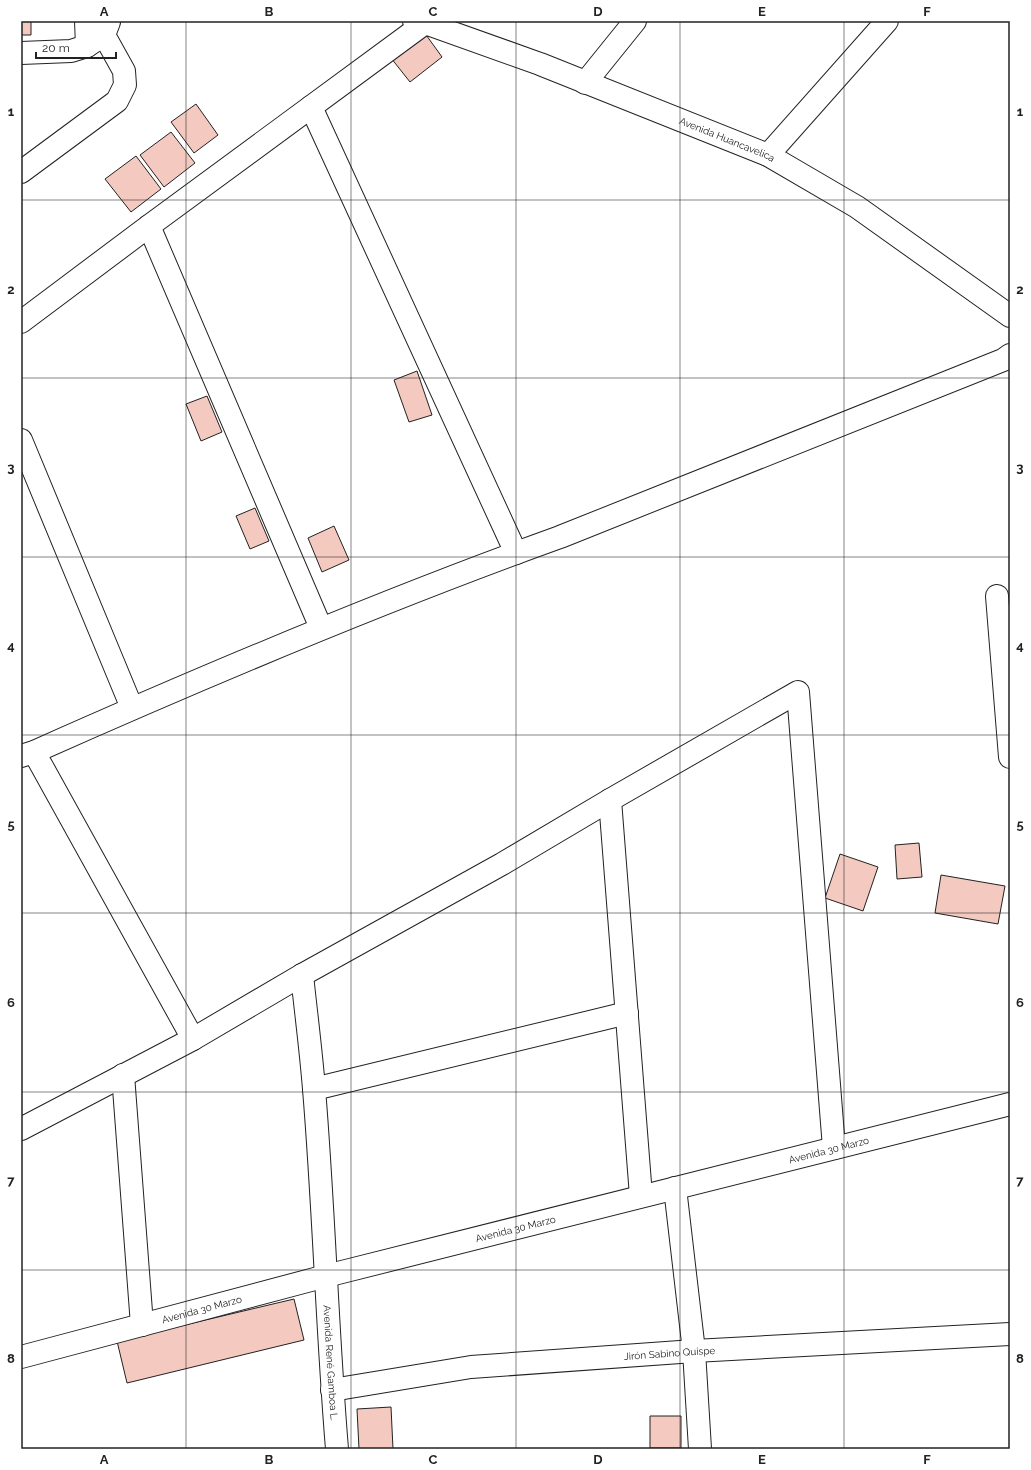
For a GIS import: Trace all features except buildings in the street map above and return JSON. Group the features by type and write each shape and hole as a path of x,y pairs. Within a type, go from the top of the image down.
{"street":[{"path":"21,172 117,101 125,85 124,71 100,34 86,21"},
{"path":"585,83 635,21"},
{"path":"768,155 887,21"},
{"path":"21,322 311,107 420,22"},
{"name":"Avenida Huancavelica","path":"420,22 540,64 768,155 857,207 1010,316"},
{"path":"21,52 71,51 100,34"},
{"path":"311,107 516,553"},
{"path":"149,226 321,628"},
{"path":"193,1038 28,754 321,628 560,537 996,363 1010,355"},
{"path":"21,440 132,708"},
{"path":"997,596 1010,758"},
{"path":"21,1129 193,1038 302,975 502,864 798,692 834,1148"},
{"path":"610,800 641,1196"},
{"name":"Avenida René Gamboa L.","path":"302,975 314,1089 332,1390 337,1449"},
{"path":"314,1089 626,1013"},
{"path":"123,1075 142,1325"},
{"name":"Avenida 30 Marzo","path":"21,1357 326,1276 1010,1104"},
{"path":"676,1188 694,1351 700,1449"},
{"name":"Jirón Sabino Quispe","path":"332,1390 471,1367 694,1351 1010,1334"}]}
